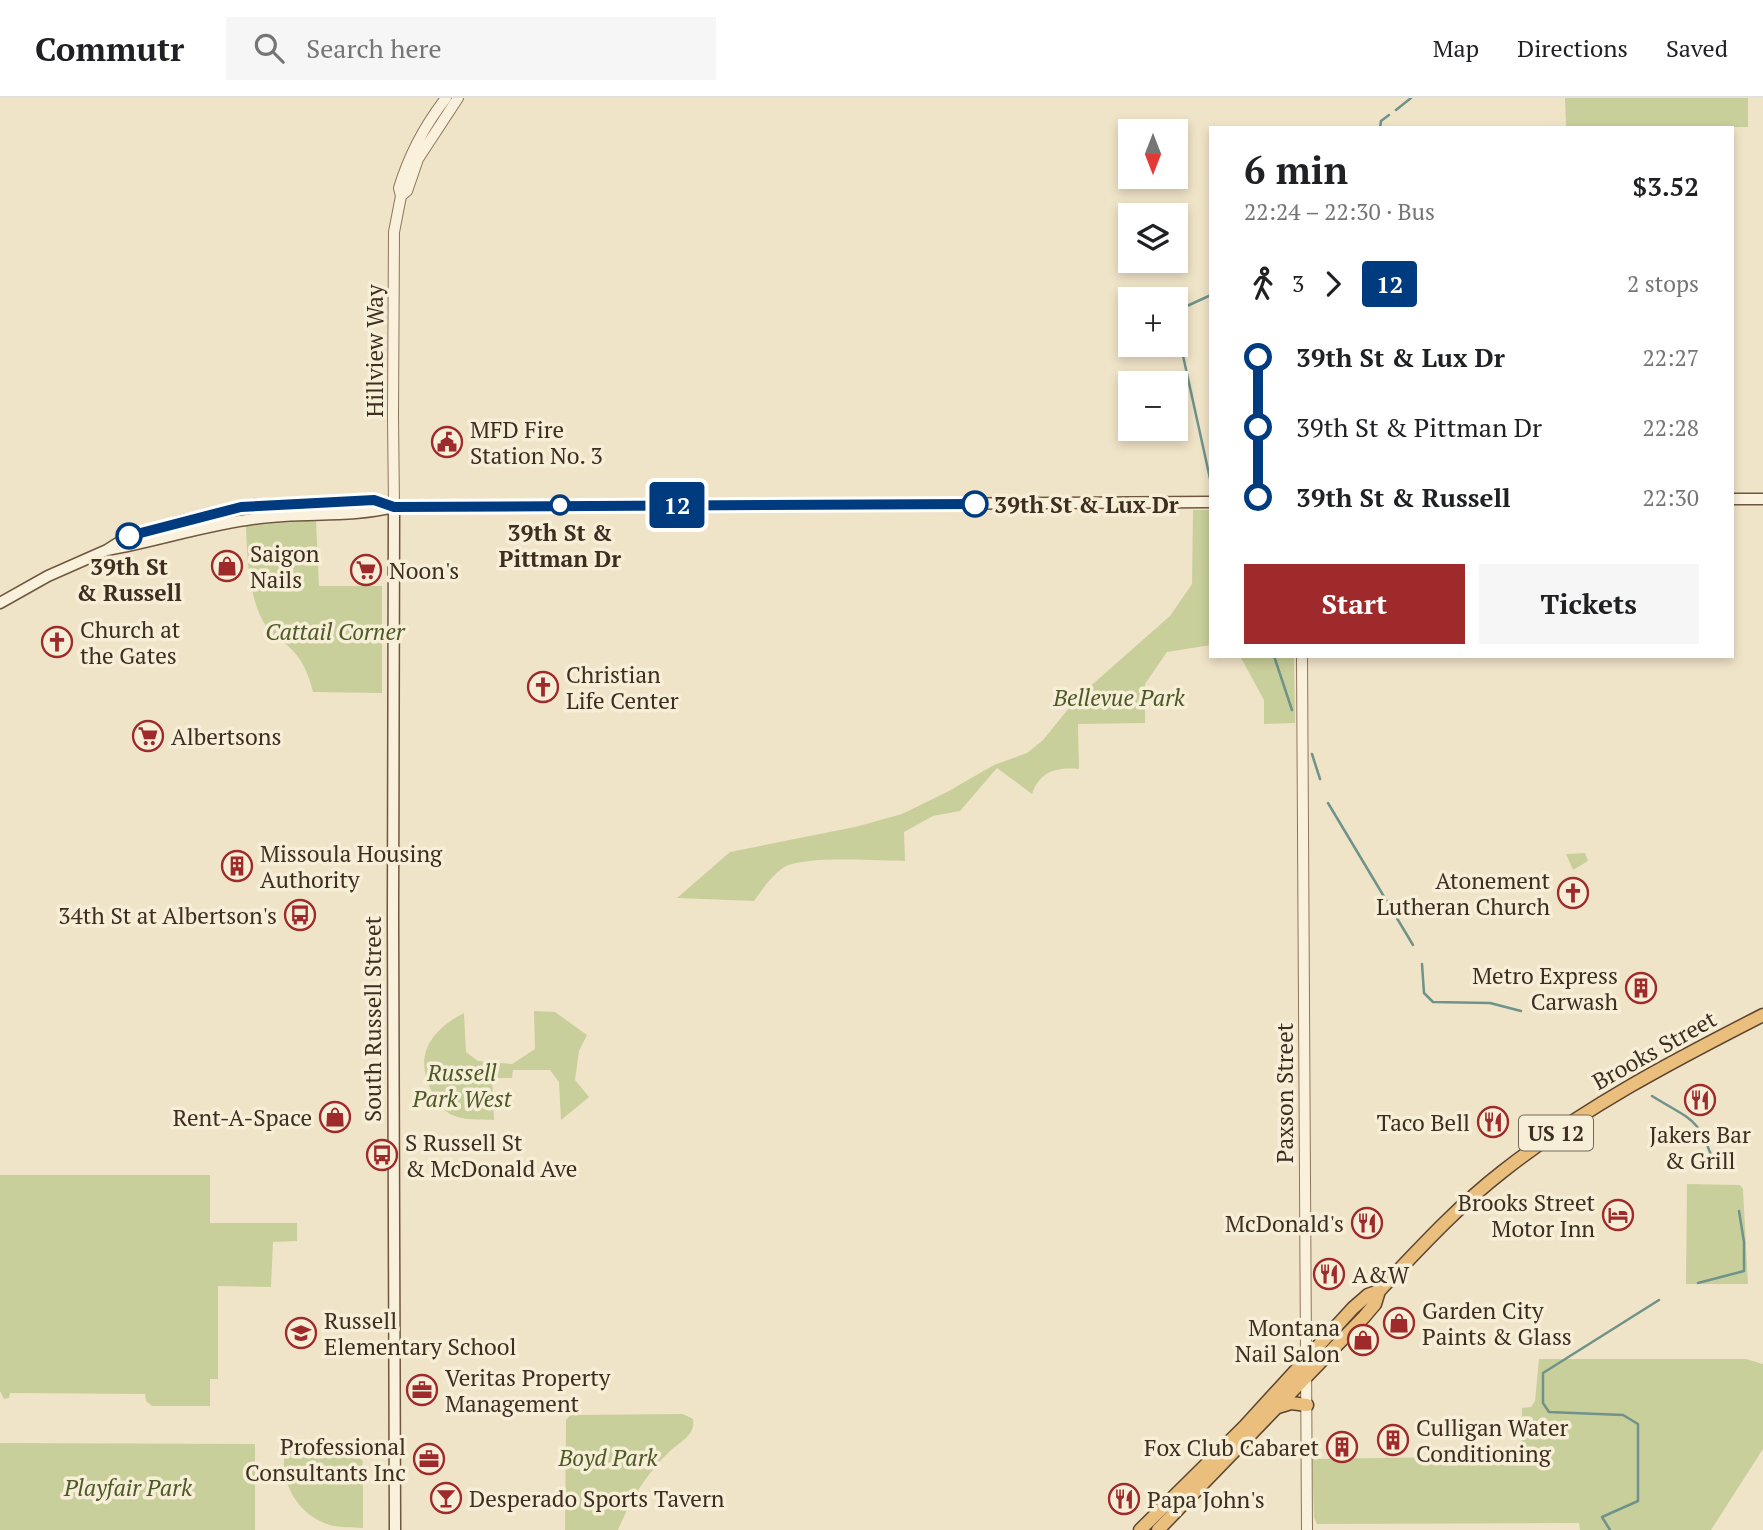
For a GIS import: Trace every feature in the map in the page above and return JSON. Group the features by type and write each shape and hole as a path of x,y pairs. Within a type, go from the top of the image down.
{"highway":[{"name":"Brooks Street","path":"1140,1530 1244,1427 1353,1308 1368,1295 1379,1291 1437,1231 1499,1174 1587,1111 1633,1082 1763,1015"},
{"name":"Brooks Street","path":"1158,1530 1375,1304 1379,1291"},
{"path":"1273,1412 1281,1405 1307,1405"}],"main road":[{"path":"1734,499 1763,499"},
{"path":"0,603 48,576 107,550 129,536 185,520 255,505 374,500 394,507"},
{"path":"107,550 263,517 375,512 394,507 1209,502"},
{"path":"163,537 165,532 171,529 243,512 255,505"},
{"name":"South Russell Street","path":"394,507 395,1530"}],"street":[{"name":"Hillview Way","path":"394,507 394,232 401,196 399,188 431,117 446,98"},
{"name":"Hillview Way","path":"401,196 407,191 424,149 458,98"},
{"name":"Paxson Street","path":"1302,658 1307,1530"}],"green space":[{"path":"1565,98 1748,98 1748,127 1566,126"},
{"name":"Bellevue Park","path":"1193,510 1209,510 1209,645 1167,652 1145,684 1145,723 1078,724 1079,769 1050,772 1035,786 1032,794 997,768 960,811 933,816 904,832 905,861 806,861 779,871 754,901 677,898 730,852 855,827 902,814 994,765 1027,753 1043,740 1078,697 1170,616 1192,584"},
{"name":"Cattail Corner","path":"316,520 319,586 382,586 382,693 313,692 307,672 292,650 272,633 263,621 253,596 246,526"},
{"name":"Bellevue Park","path":"1241,658 1294,658 1295,723 1264,724 1264,700"},
{"path":"1585,853 1588,861 1573,870 1566,854"},
{"name":"Russell Park West","path":"534,1011 555,1012 587,1035 579,1051 575,1080 589,1097 561,1120 559,1082 550,1070 513,1070 512,1078 492,1078 494,1120 460,1118 444,1109 430,1088 424,1064 429,1043 435,1035 464,1013 466,1052 478,1061 512,1064 535,1049"},
{"path":"0,1175 210,1175 210,1223 297,1223 297,1241 273,1242 271,1287 218,1286 218,1379 210,1379 210,1406 152,1406 146,1401 145,1394 10,1393 9,1398 4,1399 0,1391"},
{"path":"1687,1184 1740,1185 1743,1189 1748,1284 1686,1284"},
{"path":"1539,1359 1746,1359 1763,1364 1763,1449 1711,1530 1580,1530 1579,1523 1317,1524 1314,1517 1312,1459 1521,1454 1522,1408 1531,1407 1535,1401"},
{"name":"Boyd Park","path":"683,1414 693,1419 692,1429 646,1479 633,1498 618,1530 565,1530 566,1420 570,1415"},
{"name":"Playfair Park","path":"0,1443 255,1444 255,1530 0,1530"},
{"path":"339,1450 339,1454 352,1451 363,1461 360,1476 363,1477 363,1528 334,1526 319,1521 300,1506 288,1486 285,1451"}],"waterway":[{"path":"1396,110 1411,98"},
{"path":"1380,126 1381,121 1389,115"},
{"path":"1188,306 1209,296"},
{"path":"1183,357 1209,474"},
{"path":"1275,658 1292,710"},
{"path":"1312,754 1320,779"},
{"path":"1328,803 1413,945"},
{"path":"1422,964 1424,993 1433,1002 1490,1003 1521,1011"},
{"path":"1652,1096 1693,1122 1704,1138 1715,1166"},
{"path":"1698,1283 1744,1271 1744,1242 1739,1211"},
{"path":"1610,1530 1602,1517 1638,1501 1638,1424 1623,1415 1549,1412 1543,1403 1543,1373 1659,1300"}],"bus line":[{"name":"12","path":"129,536 241,507 374,500 394,507 975,504"}],"place":[{"name":"MFD Fire Station No. 3","path":"447,442"},
{"name":"39th St & Lux Dr","path":"975,504"},
{"name":"39th St & Pittman Dr","path":"560,505"},
{"name":"39th St & Russell","path":"129,536"},
{"name":"Saigon Nails","path":"227,566"},
{"name":"Noon's","path":"366,570"},
{"name":"Church at the Gates","path":"57,642"},
{"name":"Christian Life Center","path":"543,687"},
{"name":"Albertsons","path":"148,736"},
{"name":"Missoula Housing Authority","path":"237,866"},
{"name":"Atonement Lutheran Church","path":"1573,893"},
{"name":"34th St at Albertson's","path":"300,915"},
{"name":"Metro Express Carwash","path":"1641,988"},
{"name":"Jakers Bar & Grill","path":"1700,1100"},
{"name":"Rent-A-Space","path":"335,1117"},
{"name":"Taco Bell","path":"1493,1122"},
{"name":"S Russell St & McDonald Ave","path":"382,1155"},
{"name":"Brooks Street Motor Inn","path":"1618,1215"},
{"name":"McDonald's","path":"1367,1223"},
{"name":"A&W","path":"1329,1274"},
{"name":"Garden City Paints & Glass","path":"1399,1323"},
{"name":"Russell Elementary School","path":"301,1333"},
{"name":"Montana Nail Salon","path":"1363,1340"},
{"name":"Veritas Property Management","path":"422,1390"},
{"name":"Culligan Water Conditioning","path":"1393,1440"},
{"name":"Fox Club Cabaret","path":"1342,1447"},
{"name":"Professional Consultants Inc","path":"429,1459"},
{"name":"Desperado Sports Tavern","path":"446,1498"},
{"name":"Papa John's","path":"1124,1499"}]}
